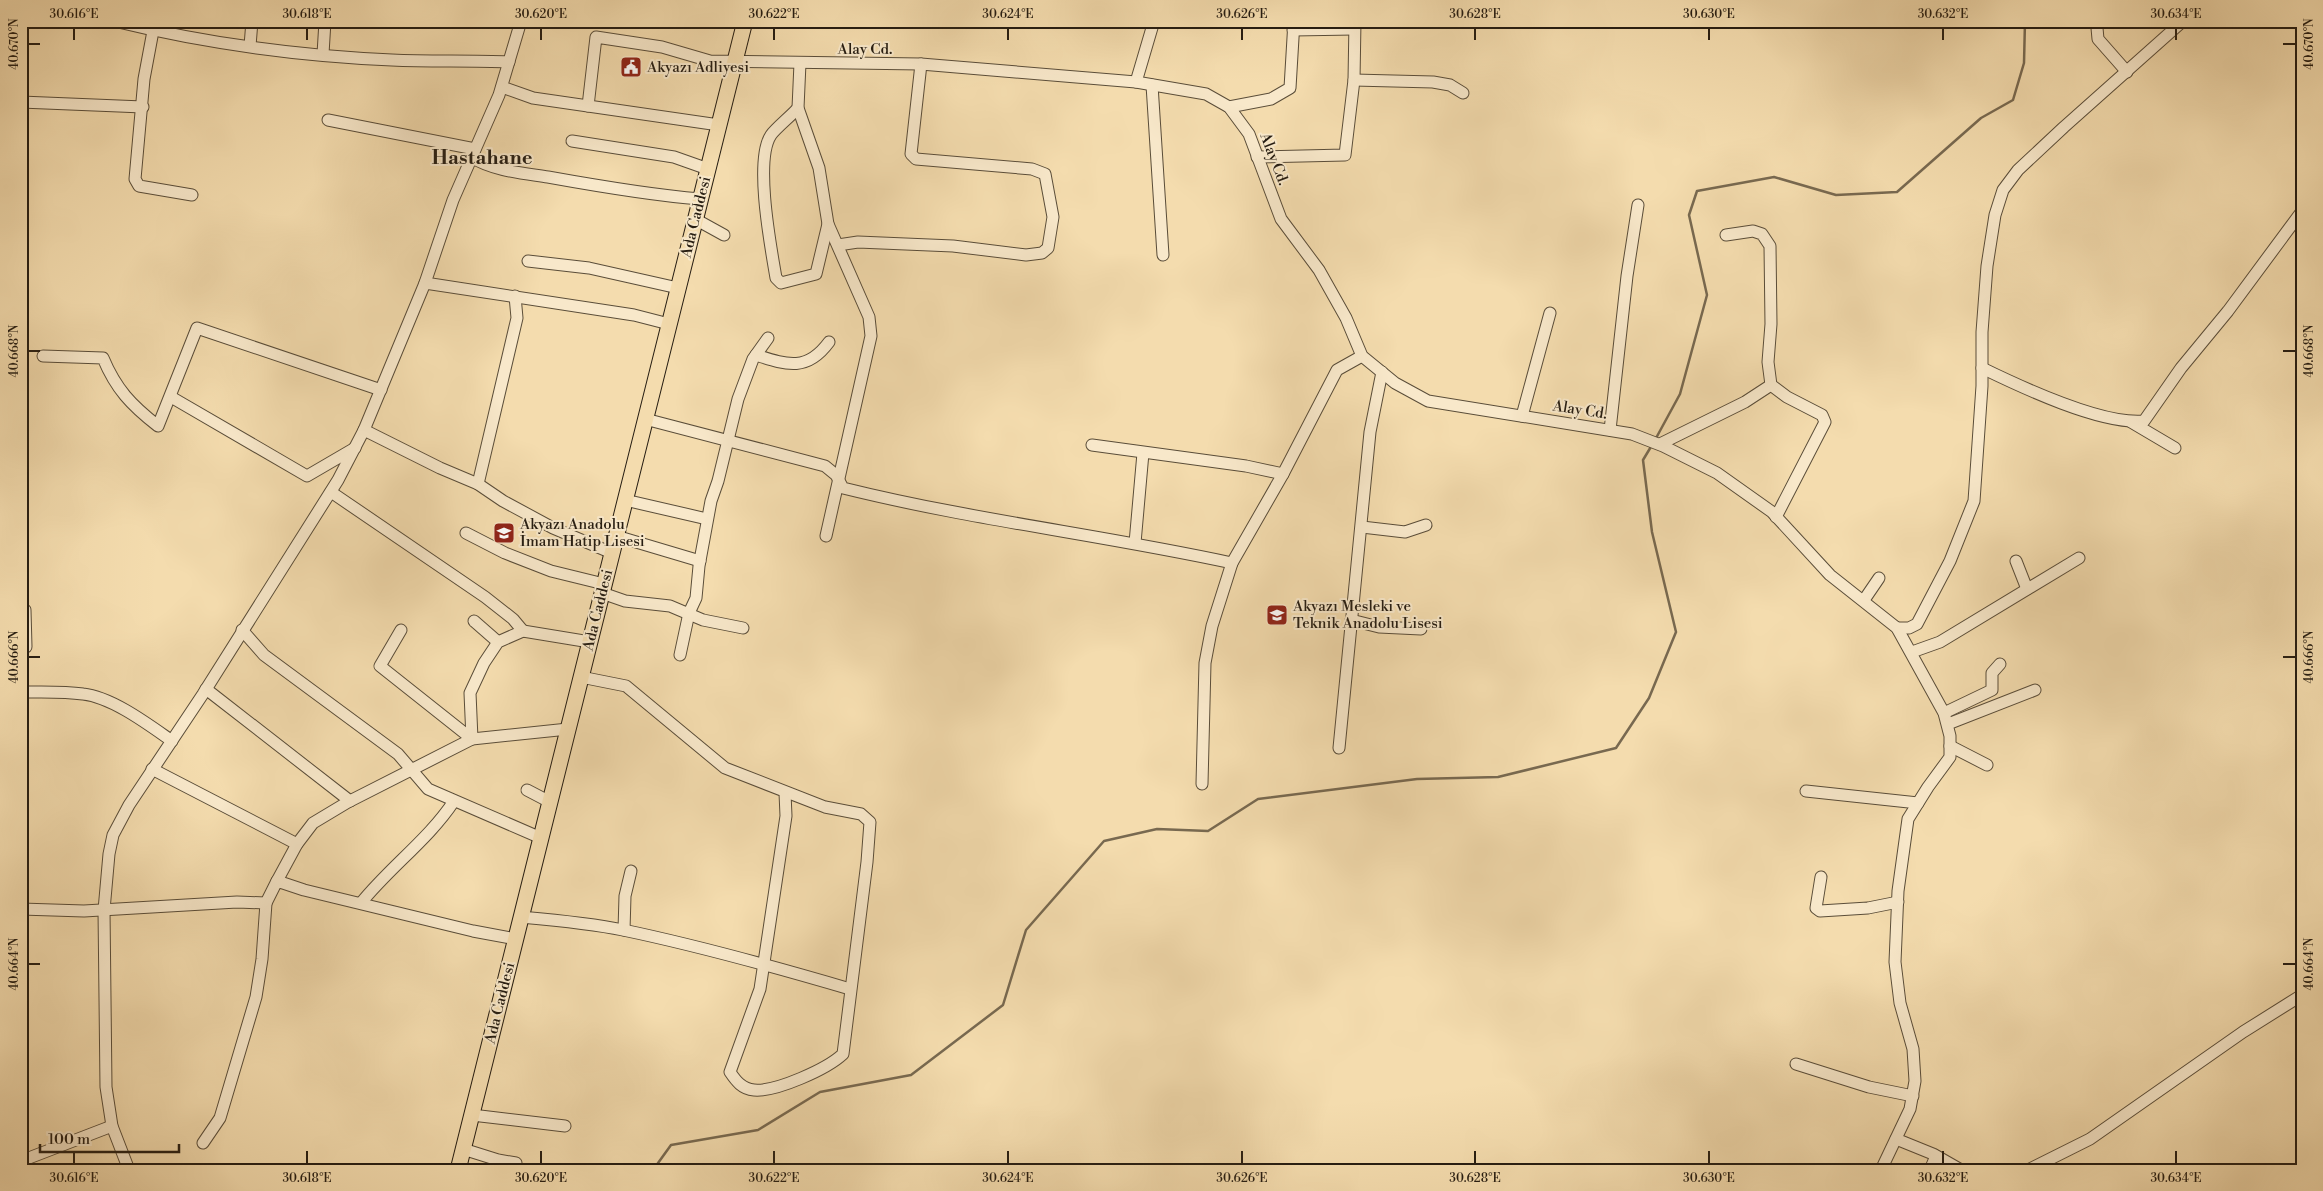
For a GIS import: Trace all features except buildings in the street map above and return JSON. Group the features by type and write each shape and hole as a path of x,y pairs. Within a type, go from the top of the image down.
{"main road":[{"name":"Ada Caddesi","path":"458,1170 744,21"}],"street":[{"path":"114,21 153,31 250,46 324,54 391,60 509,62"},
{"path":"250,46 252,21"},
{"path":"324,54 325,21"},
{"path":"129,1170 112,1126 106,1087 104,910 109,854 113,835 129,805 206,689 331,492 356,448 425,283 453,200 502,86 521,21"},
{"path":"1136,82 1154,21"},
{"path":"1897,628 1909,628 1917,624 1950,561 1974,502 1987,266 1995,215 2003,190 2018,170 2183,21"},
{"path":"1229,107 1271,99 1290,88 1294,26 1355,25 1354,80 1345,155 1257,157"},
{"path":"2097,28 2098,39 2127,72"},
{"path":"153,31 144,80 135,180 139,186 192,196"},
{"name":"Alay Cd.","path":"588,106 596,37 662,47 710,61 921,64 1136,82 1206,94 1229,107 1249,134 1281,219 1319,270 1346,318 1362,356 1395,383 1428,402 1632,434 1662,445 1717,473 1776,517 1830,575 1897,628 1912,652 1924,681 1946,719"},
{"path":"800,63 798,108 819,168 828,224 869,317 871,336 840,481 826,536"},
{"path":"838,245 858,242 953,246 1026,255 1042,253 1048,248 1053,217 1045,174 1032,169 916,159 911,154 921,64"},
{"path":"1354,80 1433,82 1450,85 1463,93"},
{"path":"1152,85 1162,255"},
{"path":"502,86 532,98 719,125"},
{"path":"21,102 143,107"},
{"path":"798,108 771,134 765,160 766,214 776,278 781,283 816,274 828,224"},
{"path":"328,120 473,153 484,165 578,183 700,198"},
{"path":"572,141 674,157 708,169"},
{"path":"1610,430 1627,276 1638,205"},
{"path":"2130,422 2144,421 2181,368 2228,311 2302,211"},
{"path":"695,219 724,235"},
{"path":"1726,235 1753,231 1762,234 1770,246 1768,362 1772,385 1787,397 1822,415 1824,422 1776,517"},
{"path":"528,261 589,268 678,288"},
{"path":"425,283 634,315 669,324"},
{"path":"478,484 516,318 515,296"},
{"path":"1522,416 1550,313"},
{"path":"43,356 103,358 112,381 132,406 158,426 197,328 381,390"},
{"path":"680,655 689,614 696,598 707,520 738,399 756,354 768,338"},
{"path":"756,354 798,364 811,361 829,342"},
{"path":"1202,784 1205,663 1212,626 1232,563 1283,474 1337,370 1362,356"},
{"path":"1982,368 2028,390 2085,410 2130,422 2175,448"},
{"path":"1339,748 1370,432 1382,372"},
{"path":"1662,445 1745,402 1772,385"},
{"path":"171,397 307,476 356,448"},
{"path":"645,419 825,466 836,475 844,488 891,500 1135,543 1232,563"},
{"path":"364,430 440,468 478,484 503,502 553,528 612,553"},
{"path":"1092,445 1246,466 1283,474"},
{"path":"1135,543 1143,453"},
{"path":"331,492 485,597 513,619 523,631"},
{"path":"625,500 707,520"},
{"path":"1362,527 1405,532 1426,525"},
{"path":"466,533 505,553 551,572 603,589 625,601 670,606 703,620 743,628"},
{"path":"616,536 700,561"},
{"path":"1912,652 1940,642 2079,558"},
{"path":"2016,560 2027,589"},
{"path":"1864,600 1879,578"},
{"path":"21,608 25,610 26,647"},
{"path":"1351,620 1379,626 1421,629"},
{"path":"474,622 498,642"},
{"path":"242,630 264,655 398,754 428,789 541,838"},
{"path":"401,630 380,666 472,739"},
{"path":"472,739 470,693 484,663 498,642 523,631 590,642"},
{"path":"1946,719 1992,690 1992,673 2000,664"},
{"path":"581,676 626,686 725,768 825,807 861,814 870,822 867,862 843,1054 832,1064 809,1074 770,1089 752,1090 738,1084 730,1072 760,989 786,816 785,793"},
{"path":"206,689 350,801"},
{"path":"1946,719 1989,710 2035,690"},
{"path":"21,692 85,694 101,699 142,720 172,741"},
{"path":"1881,1170 1910,1109 1915,1081 1913,1050 1900,1003 1895,962 1898,902 1908,819 1950,757 1946,719"},
{"path":"203,1143 220,1118 256,997 262,959 266,902 297,844 313,823 350,801 472,739 568,729"},
{"path":"1950,746 1987,765"},
{"path":"152,769 297,844"},
{"path":"527,790 550,802"},
{"path":"1806,791 1918,803"},
{"path":"361,902 444,816 454,801"},
{"path":"624,930 625,896 631,871"},
{"path":"1821,877 1816,908 1820,911 1868,908 1898,902"},
{"path":"277,881 304,890 361,902 473,931 516,939"},
{"path":"21,909 84,911 266,902"},
{"path":"521,917 624,930 681,944 707,948 850,990"},
{"path":"2028,1170 2090,1139 2243,1032 2302,995"},
{"path":"1796,1064 1869,1087 1913,1096"},
{"path":"472,1115 565,1126"},
{"path":"21,1161 112,1126"},
{"path":"1896,1139 1936,1156 1961,1170"},
{"path":"463,1149 516,1163"},
{"path":"1930,1170 1936,1156"}],"waterway":[{"path":"1655,440 1680,394 1707,295 1689,215 1697,191 1774,177 1836,195 1897,192 1981,118 2013,100 2024,63 2025,21"},
{"path":"653,1170 671,1145 758,1130 820,1092 911,1075 1003,1005 1026,930 1104,841 1157,829 1208,831 1258,799 1417,779 1498,777 1616,748 1649,698 1676,632 1652,532 1643,460 1652,445"}],"place":[{"name":"Akyazı Adliyesi","path":"631,67"},
{"name":"Akyazı Anadolu İmam Hatip Lisesi","path":"504,533"},
{"name":"Akyazı Mesleki ve Teknik Anadolu Lisesi","path":"1277,615"}],"district":[{"name":"Hastahane","path":"482,158"}]}
